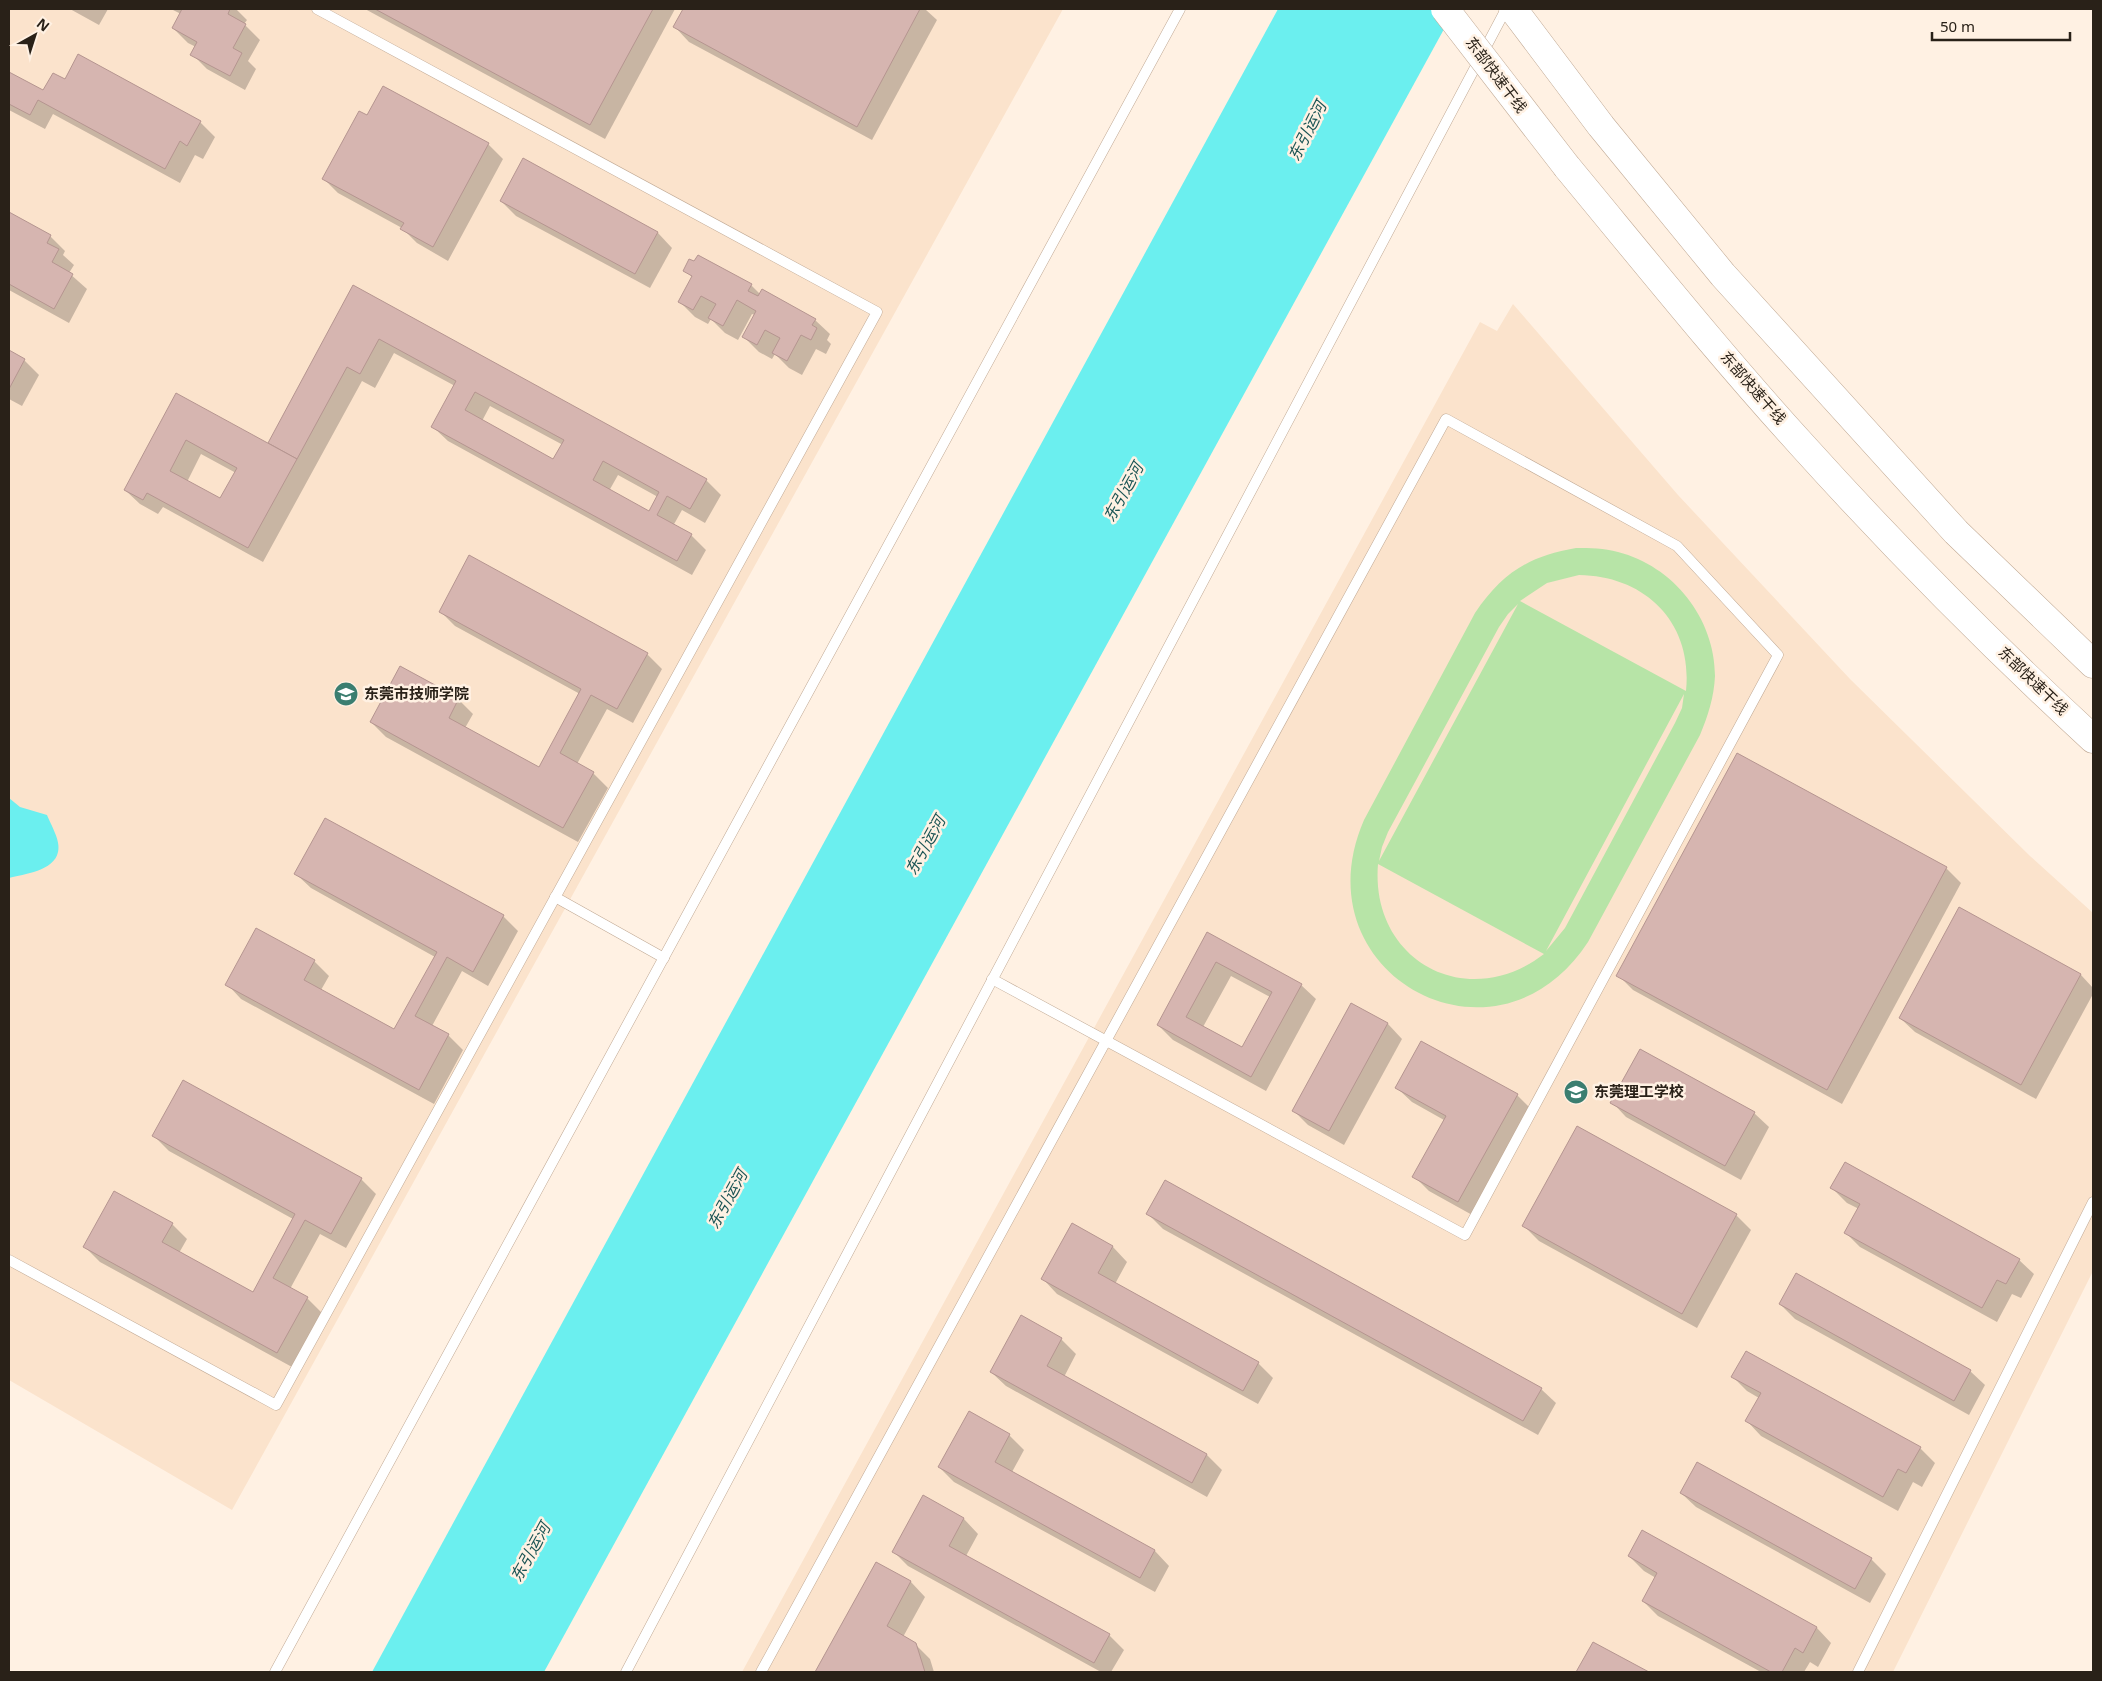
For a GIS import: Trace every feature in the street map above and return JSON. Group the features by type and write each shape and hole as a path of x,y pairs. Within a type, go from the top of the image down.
{"highway":[{"name":"东部快速干线","path":"1445,9 1567,167 1660,281 1802,444 1934,585 2093,739"},
{"path":"1513,9 1601,126 1723,275 1956,532 2093,664"}],"lane":[{"path":"9,1260 276,1405 877,312 317,9"},
{"path":"275,1672 1180,9"},
{"path":"626,1672 1506,9"},
{"path":"761,1672 1106,1041 1446,419 1677,546 1778,654 1465,1235 1106,1041 992,979"},
{"path":"555,898 664,958"},
{"path":"1858,1672 2093,1202"}],"shaded area":[{"name":"东莞市技师学院","path":"9,9 1063,9 232,1510 9,1380"},
{"name":"东莞理工学校","path":"1513,304 1678,495 1850,679 2030,856 2093,913 2093,1271 1893,1672 742,1672 1480,322 1497,331"}],"green space":[{"path":"1581,548 1618,552 1638,559 1656,569 1673,582 1699,615 1708,634 1715,676 1712,699 1700,735 1588,942 1549,984 1505,1004 1459,1006 1416,992 1381,963 1358,924 1351,875 1364,820 1475,613 1496,587 1518,568 1559,551","holes":["1579,575 1603,577 1625,584 1644,594 1660,608 1673,625 1682,644 1686,667 1686,691 1520,601 1547,583","1518,604 1379,861 1388,832 1499,627","1684,694 1682,708 1675,723 1565,928 1546,951","1378,864 1544,954 1514,971 1484,978 1456,977 1429,967 1407,951 1390,927 1380,898"]}],"water":[{"name":"东引运河","path":"1278,9 1455,9 544,1672 372,1672"},
{"path":"9,798 20,807 47,815 57,838 59,848 51,864 45,868 9,878"}],"building":[{"path":"182,9 230,9 228,14 246,24 233,48 242,53 230,76 190,55 197,42 172,28"},
{"path":"375,9 653,9 590,125"},
{"path":"683,9 920,9 857,127 673,27"},
{"path":"78,54 201,121 187,146 180,141 165,169 38,100 30,115 9,104 9,72 43,90 53,73 65,79"},
{"path":"383,86 489,143 433,247 400,229 404,223 322,179 359,111 367,115"},
{"path":"523,158 658,232 635,274 500,201"},
{"path":"9,212 51,235 47,243 59,249 52,262 73,274 54,309 9,284"},
{"path":"698,255 752,284 748,291 758,296 762,289 816,319 812,325 817,328 811,340 801,335 787,361 772,353 780,338 765,330 757,345 742,337 756,311 737,300 723,326 708,318 716,304 701,296 693,310 678,302 692,276 683,271 689,259 694,261"},
{"path":"353,285 707,479 690,509 667,496 657,515 692,534 677,561 431,427 456,381 379,339 360,374 347,367 297,459 268,443","holes":["475,392 564,440 553,459 465,410","603,461 659,492 649,511 593,480"]},
{"path":"9,350 25,359 9,389"},
{"path":"176,393 297,459 248,548 147,493 143,500 124,490","holes":["186,440 237,468 220,498 170,471"]},
{"path":"469,555 648,653 617,709 591,695 560,753 594,772 563,828 370,722 400,666 459,698 449,718 539,767 581,689 439,612"},
{"path":"1737,753 1947,867 1827,1090 1616,976"},
{"path":"325,818 504,915 473,972 447,957 415,1016 449,1034 419,1090 225,985 256,928 315,960 304,980 394,1029 437,952 294,874"},
{"path":"1959,907 2081,974 2021,1085 1899,1018"},
{"path":"1207,932 1302,984 1251,1077 1157,1025","holes":["1216,962 1272,992 1242,1047 1186,1017"]},
{"path":"1351,1003 1388,1023 1329,1131 1292,1111"},
{"path":"1421,1041 1518,1094 1458,1202 1412,1177 1446,1116 1395,1088"},
{"path":"1640,1049 1755,1112 1725,1166 1610,1103"},
{"path":"183,1080 362,1178 331,1234 305,1220 273,1278 308,1297 277,1353 83,1247 114,1191 173,1223 162,1242 253,1292 295,1214 152,1136"},
{"path":"1577,1126 1737,1214 1682,1314 1522,1226"},
{"path":"1845,1162 2020,1259 2006,1284 1997,1280 1982,1308 1844,1233 1860,1204 1830,1188"},
{"path":"1165,1180 1542,1388 1523,1421 1146,1214"},
{"path":"1072,1223 1113,1246 1098,1273 1259,1362 1243,1391 1041,1279"},
{"path":"1796,1273 1971,1370 1954,1401 1779,1304"},
{"path":"1021,1315 1062,1338 1047,1366 1207,1454 1192,1483 990,1372"},
{"path":"1746,1351 1921,1447 1906,1473 1898,1469 1883,1497 1745,1421 1761,1393 1731,1377"},
{"path":"969,1411 1010,1434 995,1462 1155,1550 1140,1578 938,1467"},
{"path":"1697,1462 1872,1558 1855,1589 1680,1493"},
{"path":"923,1495 964,1518 949,1546 1110,1634 1094,1663 892,1552"},
{"path":"1642,1530 1817,1627 1803,1653 1795,1648 1782,1672 1771,1672 1642,1601 1657,1573 1628,1556"},
{"path":"876,1562 911,1581 887,1626 916,1643 925,1672 815,1672"},
{"path":"1593,1642 1649,1672 1576,1672"}],"place":[{"name":"东莞市技师学院","path":"346,694"},
{"name":"东莞理工学校","path":"1576,1092"}]}
